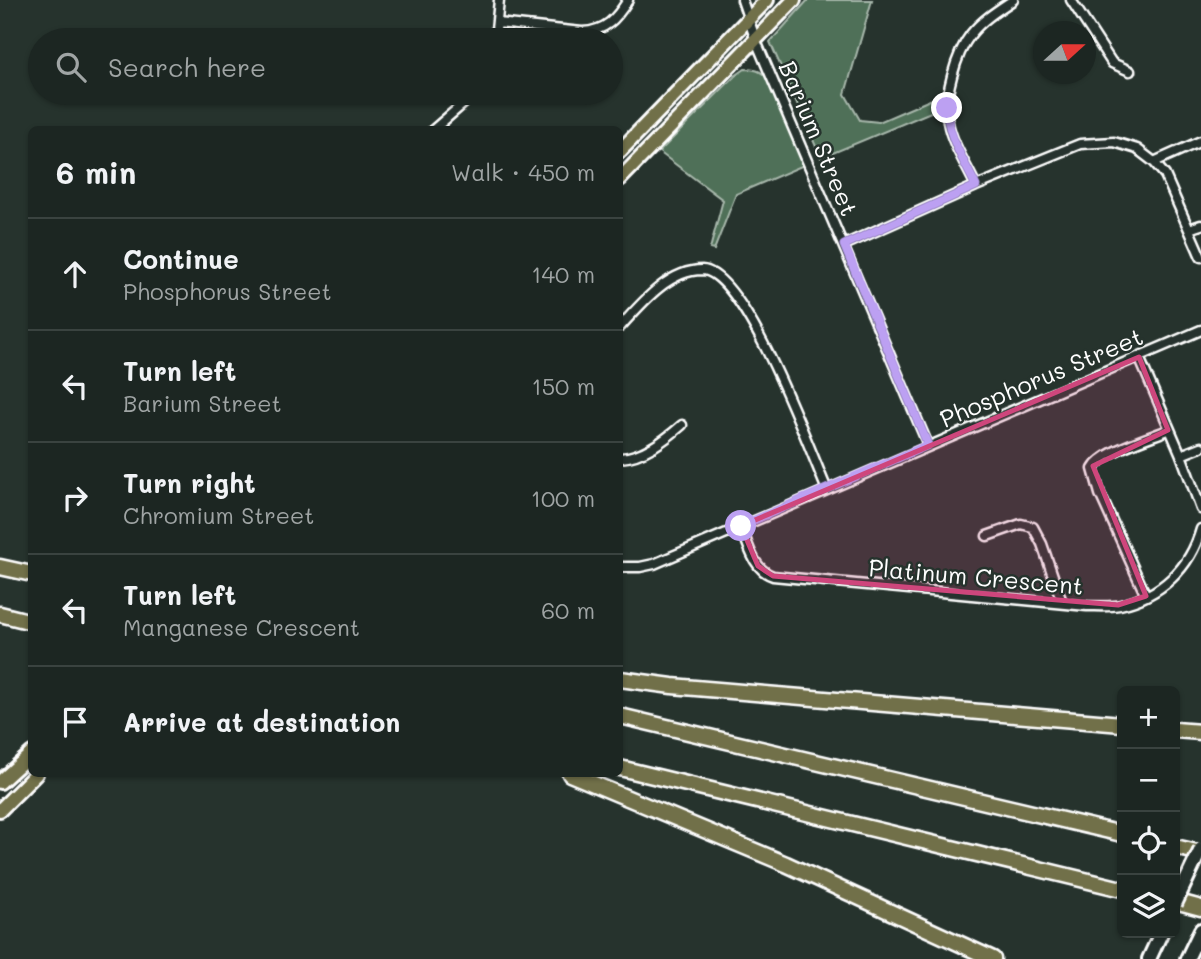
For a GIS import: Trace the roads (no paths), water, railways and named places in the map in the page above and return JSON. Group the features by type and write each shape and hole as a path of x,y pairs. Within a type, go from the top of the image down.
{"highway":[{"path":"0,567 28,574"},
{"path":"0,614 28,621"},
{"path":"623,679 673,686 1117,724"},
{"path":"623,717 1117,833"},
{"path":"623,769 1117,888"},
{"path":"577,777 786,864 993,959"},
{"path":"1180,847 1201,851"},
{"path":"1180,904 1201,908"}],"main road":[{"path":"623,148 767,0"},
{"path":"623,176 794,0"},
{"path":"0,782 28,757"},
{"path":"0,810 33,777"},
{"path":"1180,893 1201,851"},
{"path":"1187,959 1201,930"},
{"path":"1149,959 1159,938"}],"street":[{"path":"497,28 499,0"},
{"path":"600,28 616,19 628,0"},
{"name":"Barium Street","path":"742,0 928,445"},
{"path":"976,186 951,134 947,120 947,95 970,36 983,22 1013,0"},
{"path":"1071,0 1112,63 1129,71"},
{"path":"498,23 545,28"},
{"path":"438,126 462,105"},
{"path":"1154,162 1201,141"},
{"path":"844,245 976,186 1080,144 1114,142 1137,149 1165,174 1201,257"},
{"path":"1189,229 1201,225"},
{"path":"623,324 650,295 688,272 702,270 717,276 743,305 765,347 827,489"},
{"name":"Phosphorus Street","path":"623,566 654,564 1201,330"},
{"path":"1139,357 1201,509"},
{"path":"623,457 657,444 682,425"},
{"path":"1146,596 1100,494 1093,469 1096,463 1106,456 1168,430"},
{"path":"1181,455 1201,447"},
{"path":"987,536 1021,524 1033,527 1042,544 1062,603"},
{"name":"Platinum Crescent","path":"741,526 758,566 763,572 774,576 1087,606 1118,606 1146,596 1176,576 1186,562 1201,529"}]}
